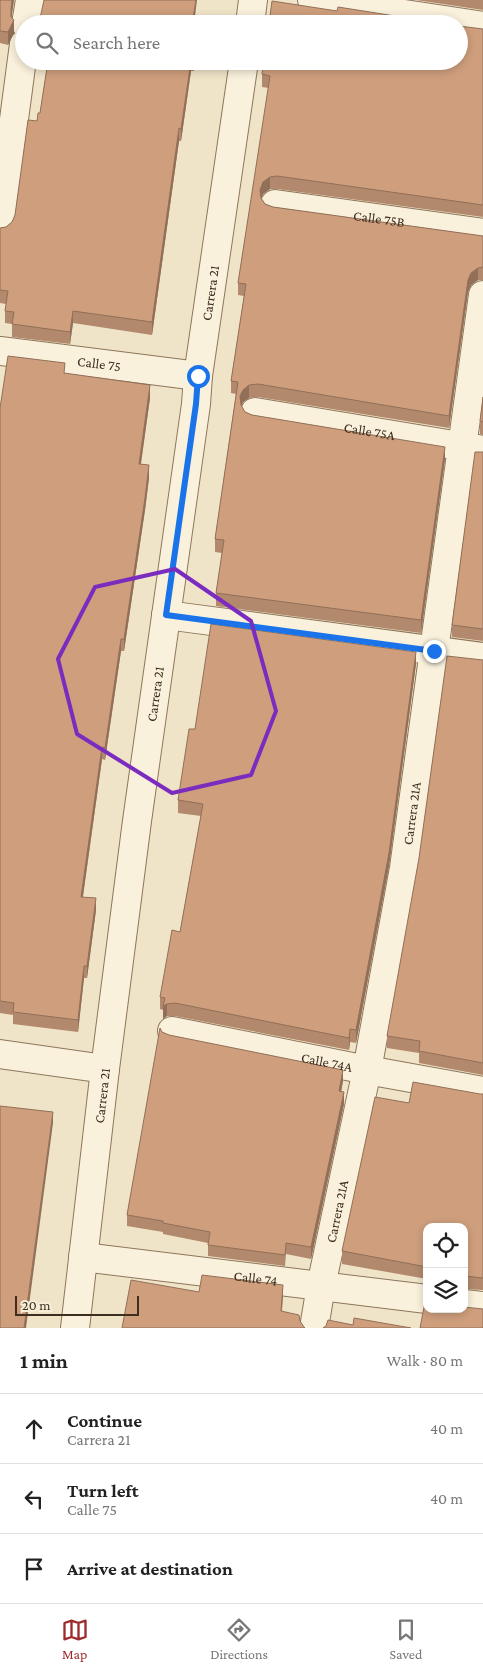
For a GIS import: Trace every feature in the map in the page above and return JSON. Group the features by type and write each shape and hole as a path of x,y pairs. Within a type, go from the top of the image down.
{"street":[{"path":"28,15 30,0"},
{"path":"252,15 254,0"},
{"path":"312,0 411,15"},
{"path":"468,24 483,26"},
{"path":"0,225 21,70"},
{"name":"Carrera 21","path":"74,1328 105,1069 196,404 198,376 243,70"},
{"name":"Calle 75B","path":"275,204 483,233"},
{"name":"Carrera 21A","path":"314,1328 321,1286 367,1070 404,868 434,651 473,448 483,295"},
{"name":"Calle 75","path":"0,351 198,376"},
{"name":"Calle 75A","path":"255,412 473,448"},
{"path":"166,615 483,657"},
{"name":"Calle 74A","path":"172,1031 367,1070 483,1090"},
{"path":"0,1054 105,1069"},
{"name":"Calle 74","path":"83,1257 423,1299"},
{"path":"468,1304 483,1306"}],"highlighted area":[{"path":"175,569 251,621 276,711 251,775 172,793 77,734 58,659 95,587"}],"building":[{"path":"0,0 12,0 11,17 14,20 8,32 0,31"},
{"path":"44,0 196,0 194,15 41,14"},
{"path":"272,1 337,11 338,7 389,15 270,15"},
{"path":"468,27 483,29 483,205 277,176 270,177 263,182 260,190 261,198 265,204 273,207 483,236 483,267 471,273 468,280 449,416 258,384 249,385 240,396 241,405 245,412 252,415 445,447 421,620 216,593 224,540 215,539 238,382 231,381 246,284 238,283 270,76 262,74 263,70 468,70"},
{"path":"47,70 190,70 181,129 179,128 152,322 73,311 70,332 12,324 14,312 5,311 8,291 0,290 0,228 6,227 12,222 15,215 28,120 37,121 38,113 40,113"},
{"path":"8,356 65,363 64,373 150,385 139,464 149,465 145,498 124,639 121,639 105,748 102,747 81,897 96,898 87,966 84,966 78,1020 13,1012 14,1003 0,1001 0,408"},
{"path":"483,397 483,422 480,421"},
{"path":"475,452 483,452 483,629 452,625"},
{"path":"211,624 416,652 389,853 356,1030 350,1029 349,1038 175,1003 163,1006 165,998 160,997 172,930 180,932 203,804 178,800 189,729 195,729"},
{"path":"447,656 483,660 483,1063 419,1051 420,1041 387,1036 419,858"},
{"path":"160,1028 162,1032 169,1035 343,1070 339,1091 344,1092 311,1247 286,1243 285,1255 208,1245 210,1232 127,1215"},
{"path":"413,1082 483,1094 483,1278 468,1276 468,1223 423,1223 423,1266 342,1251 375,1097 409,1103"},
{"path":"0,1106 53,1112 24,1328 0,1328"},
{"path":"202,1275 283,1285 281,1311 299,1315 300,1321 305,1328 122,1328 131,1280 199,1292"},
{"path":"468,1307 483,1309 483,1328 420,1328 423,1312 468,1313"},
{"path":"354,1318 411,1328 323,1328 328,1320 353,1325"}],"route":[{"path":"198,376 196,404 166,615 434,651"}]}
